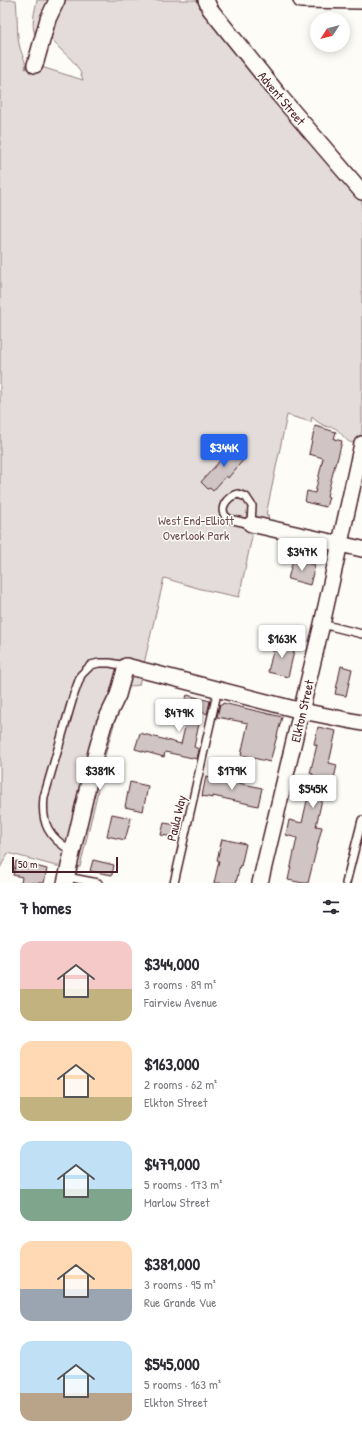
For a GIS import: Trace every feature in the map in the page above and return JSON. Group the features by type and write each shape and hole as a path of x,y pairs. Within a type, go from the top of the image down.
{"street":[{"path":"35,65 48,19 57,0"},
{"name":"Advent Street","path":"206,0 210,9 274,88 362,192"},
{"path":"301,0 362,1"},
{"name":"Elkton Street","path":"260,883 302,711 362,444"},
{"path":"251,524 362,549"},
{"path":"66,880 102,731 118,695 126,666 302,711 362,723"}],"lane":[{"path":"238,494 246,497 249,500 253,511 251,524 226,517 223,509 226,500 238,494"},
{"path":"322,624 362,634"},
{"path":"72,851 52,837 43,810 44,798 74,694 82,675 91,666 99,663 110,663 126,666"},
{"name":"Paula Way","path":"174,883 218,689"},
{"path":"346,883 362,820"},
{"path":"66,880 98,883"}],"green space":[{"name":"West End-Elliott Overlook Park","path":"0,0 16,0 18,36 20,48 25,61 25,69 35,65 83,80 77,67 50,37 60,0 196,0 303,133 362,200 362,432 358,439 351,442 348,441 335,428 328,427 312,417 311,422 287,415 266,515 269,516 268,520 253,532 239,597 201,589 164,578 139,685 131,686 121,700 103,763 80,867 56,866 8,853 0,868"},
{"path":"37,0 52,0 36,36 33,23"}],"building":[{"path":"315,426 336,432 334,439 342,441 327,496 329,497 326,507 305,502 307,491 315,493 323,458 309,454"},
{"path":"235,444 245,455 243,458 244,459 228,478 226,476 213,491 210,488 208,489 201,482"},
{"path":"293,560 315,565 310,585 288,579"},
{"path":"285,640 296,643 288,677 268,672 274,647 283,649"},
{"path":"341,666 352,669 346,696 335,694"},
{"path":"187,695 210,701 207,714 203,712 200,719 194,747 199,749 197,759 165,752 164,757 135,749 140,733 181,744 188,715 181,713"},
{"path":"223,703 282,717 270,762 241,755 248,723 217,717 220,704 222,705"},
{"path":"318,727 336,731 329,763 337,765 331,792 324,791 316,826 322,827 308,883 303,883 288,880 297,838 286,835 289,820 302,823 313,774 310,773 317,745 314,744"},
{"path":"206,776 262,788 258,806 213,796 213,798 202,796"},
{"path":"130,782 148,786 143,811 125,807"},
{"path":"112,814 131,818 125,840 107,836"},
{"path":"164,823 177,825 174,837 161,835"},
{"path":"222,839 246,844 236,883 214,883"},
{"path":"93,860 114,865 112,875 90,871"},
{"path":"16,861 47,869 44,883 21,883 22,877 13,875"}]}
